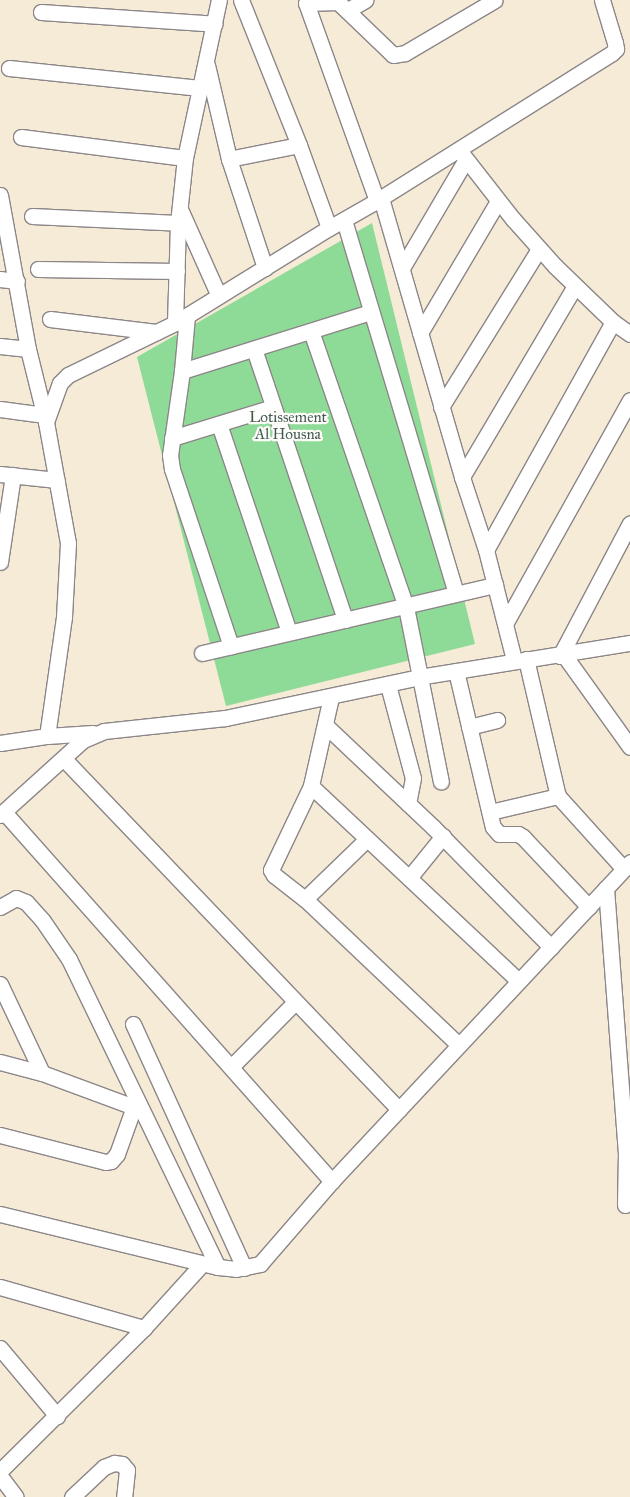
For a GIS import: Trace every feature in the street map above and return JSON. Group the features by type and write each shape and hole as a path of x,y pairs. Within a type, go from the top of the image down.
{"street":[{"path":"219,0 207,63 185,158 179,207 177,271 181,319 182,371 170,455 176,485 231,646"},
{"path":"241,0 299,145 329,228"},
{"path":"348,10 365,0"},
{"path":"0,1214 202,1264 244,1268 260,1264 332,1181 627,866 558,796 520,660 506,622 486,550 462,477 402,268 379,200 306,3 338,2 392,56 405,53 495,0"},
{"path":"46,418 60,384 68,375 181,319 329,228 462,156 616,49 602,0"},
{"path":"41,12 215,24"},
{"path":"207,63 229,159 265,268"},
{"path":"9,68 200,88"},
{"path":"21,137 185,158"},
{"path":"229,159 299,145"},
{"path":"462,156 540,249 613,322 630,334"},
{"path":"402,268 462,156"},
{"path":"0,195 28,350 46,418 68,542 64,617 46,736"},
{"path":"420,333 498,201"},
{"path":"179,207 219,296"},
{"path":"32,216 178,223"},
{"path":"344,220 456,594"},
{"path":"442,407 540,249"},
{"path":"38,269 177,271"},
{"path":"0,279 17,281"},
{"path":"462,477 575,286"},
{"path":"182,371 370,312"},
{"path":"50,319 156,332"},
{"path":"486,550 613,322"},
{"path":"311,331 406,607 442,782"},
{"path":"0,346 28,350"},
{"path":"254,349 345,620"},
{"path":"506,622 630,400"},
{"path":"172,438 274,407"},
{"path":"0,409 46,418"},
{"path":"219,424 290,632"},
{"path":"0,562 7,474 57,480"},
{"path":"562,655 630,523"},
{"path":"202,653 495,585"},
{"path":"0,743 46,736 96,733 224,718 420,677 630,643"},
{"path":"562,655 630,747"},
{"path":"456,671 493,827 498,833 518,834 523,837 589,907"},
{"path":"388,685 413,778 408,804"},
{"path":"332,696 311,786 271,870 283,884 304,899 460,1045"},
{"path":"469,727 497,720"},
{"path":"325,725 442,836 551,947"},
{"path":"96,733 83,740 2,814 332,1181"},
{"path":"64,759 400,1110"},
{"path":"311,786 519,981"},
{"path":"490,812 558,796"},
{"path":"409,878 442,836"},
{"path":"304,899 367,839"},
{"path":"606,888 628,1152 625,1205"},
{"path":"0,907 9,901 21,899 43,921 58,941 83,985 135,1104 218,1267"},
{"path":"0,984 42,1073"},
{"path":"231,1067 295,1002"},
{"path":"133,1024 244,1268"},
{"path":"0,1062 42,1073 135,1104"},
{"path":"0,1135 111,1162 117,1154 135,1104"},
{"path":"0,1471 144,1328 202,1264"},
{"path":"0,1287 144,1328"},
{"path":"0,1348 57,1416"},
{"path":"72,1497 104,1467 114,1463 122,1464 127,1470 124,1497"},
{"path":"0,1476 16,1497"}],"green space":[{"name":"Lotissement Al Housna","path":"372,223 475,644 226,706 137,357"}]}
